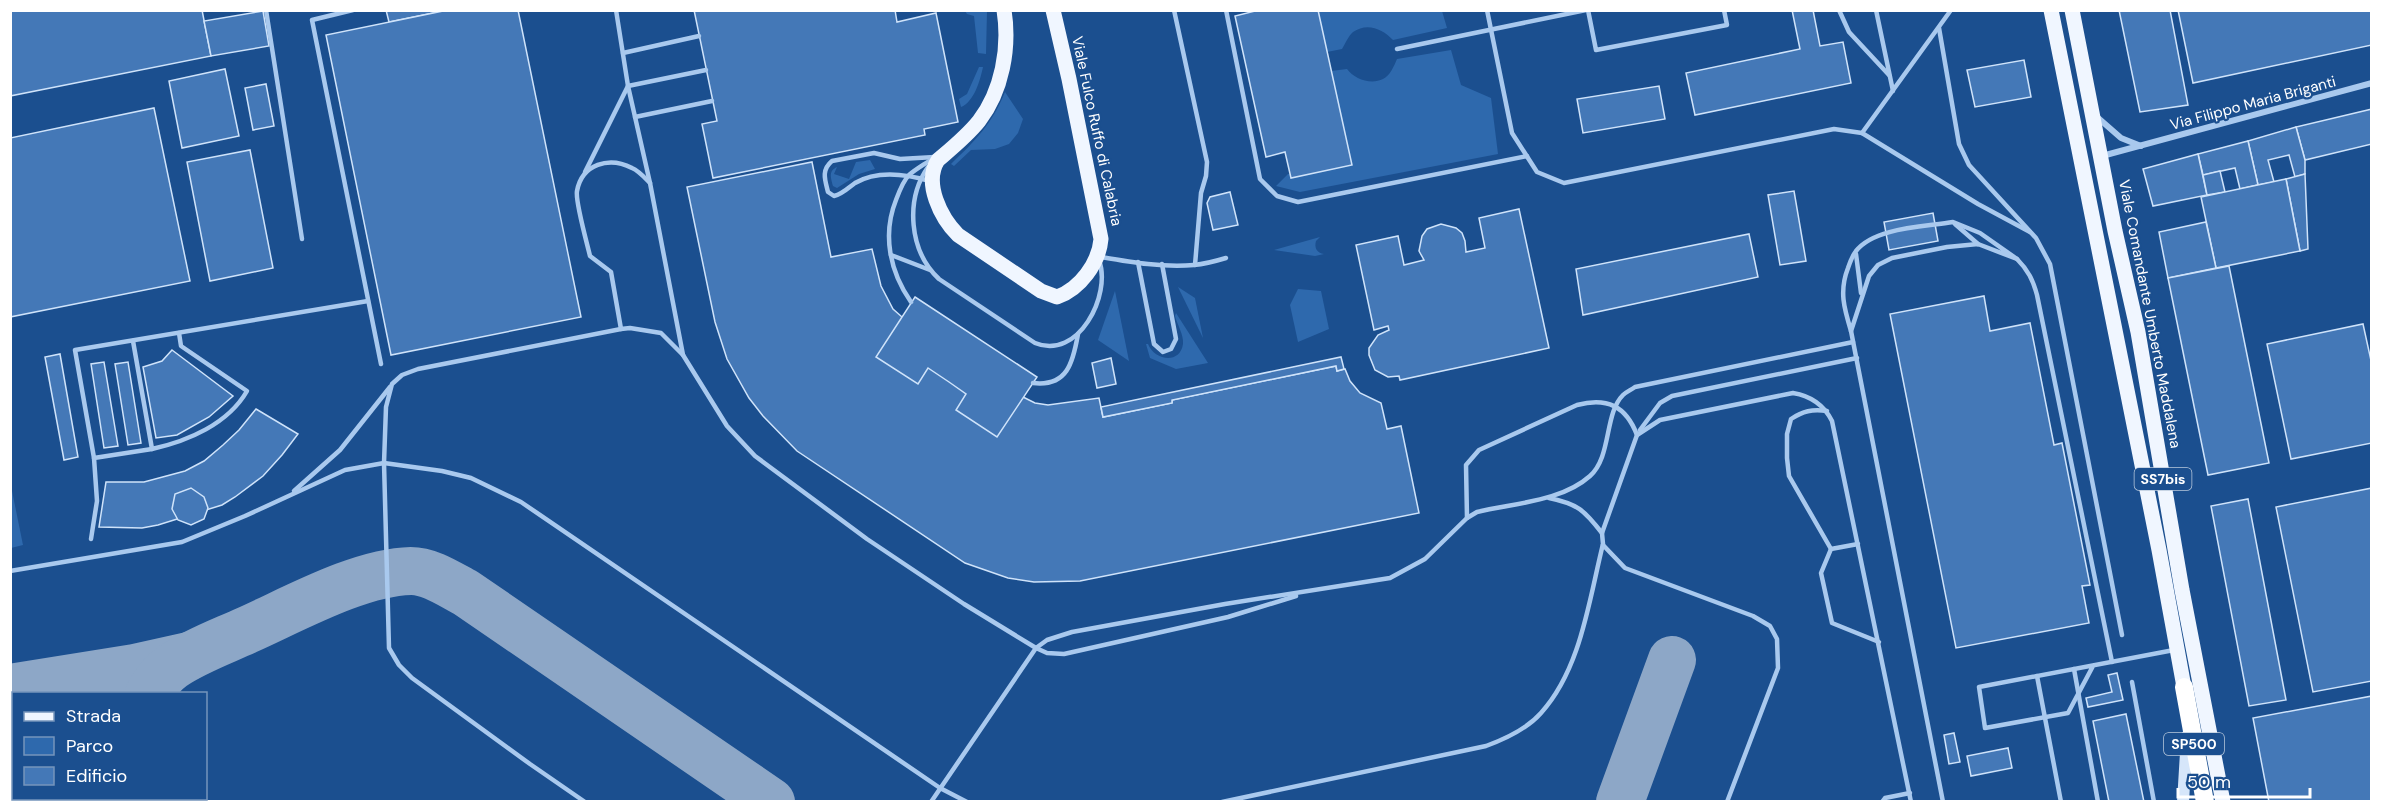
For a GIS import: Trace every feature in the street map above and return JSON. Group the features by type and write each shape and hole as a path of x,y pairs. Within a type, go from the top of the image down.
{"highway":[{"name":"SP500","path":"2184,687 2205,801"}],"main road":[{"path":"1004,10 1006,47 996,90 980,120 940,156 927,180 948,225 958,235 1050,296 1058,297 1074,288 1098,256"},
{"name":"Viale Fulco Ruffo di Calabria","path":"1053,10 1100,232 1101,248 1098,256"},
{"name":"SS7bis","path":"2051,10 2159,550 2184,687 2187,733 2183,801"},
{"name":"Viale Comandante Umberto Maddalena","path":"2072,10 2115,231 2138,332 2182,590 2223,801"},
{"path":"2081,161 2102,157"}],"street":[{"name":"Via Filippo Maria Briganti","path":"2102,157 2372,83"},
{"path":"2093,113 2121,138 2141,146"}],"lane":[{"path":"266,10 302,239"},
{"path":"353,10 312,20 381,364"},
{"path":"616,10 628,86 650,183 683,355"},
{"path":"1174,10 1207,162 1201,193 1196,265"},
{"path":"1226,10 1260,179 1277,196 1298,202 1527,156"},
{"path":"1487,10 1512,134 1538,172 1564,183 1834,129 1862,133 1978,204 2030,232"},
{"path":"1397,49 1587,10 1596,50 1727,26 1724,10"},
{"path":"1839,10 1849,32 1889,75"},
{"path":"1876,10 1893,91"},
{"path":"1862,133 1951,10"},
{"path":"1939,28 1959,144 1968,165 2044,250 2055,285 2122,635"},
{"path":"623,53 699,36"},
{"path":"628,86 706,70"},
{"path":"621,329 611,272 590,256 576,192 628,86"},
{"path":"635,117 712,101"},
{"path":"927,180 881,174 855,183 838,196 834,196 828,192 824,174 828,164 832,161 866,153 900,159 940,156"},
{"path":"911,302 901,288 891,255 888,224 898,195 908,176 940,156"},
{"path":"585,173 600,162 615,162 633,168 650,183"},
{"path":"927,180 917,191 913,224 916,240 931,271 939,279 1035,343 1044,346 1061,346 1078,334 1089,320 1103,282 1098,256 1138,262 1196,265 1226,258"},
{"path":"1943,801 1857,358 1842,303 1843,284 1855,251 1870,239 1885,233 1953,222 1980,233 2017,259 2033,280 2112,662"},
{"path":"1953,222 1978,244 2017,259"},
{"path":"1851,331 1861,294 1869,276 1878,265 1892,258 1947,247 1978,244"},
{"path":"1855,251 1861,294"},
{"path":"891,255 931,271"},
{"path":"1138,262 1154,344 1163,352 1171,350 1176,339 1162,264"},
{"path":"91,538 97,501 94,458 75,350 368,301"},
{"path":"290,495 340,450 392,384 402,375 418,369 630,328 661,333 683,355 727,426 755,456 867,538 964,604 1047,653 1064,654 1228,616 1313,590"},
{"path":"94,458 176,444 217,423 242,399 247,391 181,346 179,333"},
{"path":"1033,383 1045,385 1060,378 1071,364 1078,334"},
{"path":"132,341 152,449"},
{"path":"931,801 1036,648 1047,640 1072,632 1226,604 1390,578 1425,559 1467,518 1490,509 1548,498 1580,482 1595,470 1606,445 1616,407 1623,396 1635,387 1853,342"},
{"path":"1222,801 1449,755 1486,746 1511,736 1541,714 1565,678 1580,635 1603,544 1602,533 1637,435 1660,403 1672,396 1857,358"},
{"path":"392,384 386,407 384,463 389,648 399,665 412,678 585,801"},
{"path":"1637,435 1660,420 1793,393 1811,398 1827,411 1832,421 1880,642 1911,801"},
{"path":"1467,518 1466,465 1479,450 1577,405 1590,402 1605,403 1616,407 1632,422 1637,435"},
{"path":"1827,411 1813,409 1791,419 1787,434 1787,458 1789,476 1831,549"},
{"path":"10,571 182,542 345,470 384,463 442,471 471,478 521,502 940,788 967,801"},
{"path":"1548,498 1569,502 1580,508 1602,533"},
{"path":"1603,544 1625,568 1753,616 1770,626 1777,639 1778,668 1726,801"},
{"path":"1831,549 1858,544"},
{"path":"1831,549 1821,573 1832,623 1880,642"},
{"path":"2093,666 2067,712 1985,728 1979,687 2177,650"},
{"path":"2074,669 2098,801"},
{"path":"2037,676 2061,801 2053,801"},
{"path":"2132,682 2154,801"},
{"path":"1882,801 1910,793"}],"green space":[{"path":"965,11 987,11 986,54 978,53 974,16"},
{"path":"1318,11 1442,11 1447,28 1393,40 1380,30 1364,27 1352,33 1342,49 1327,52"},
{"path":"1451,50 1461,85 1491,98 1498,154 1300,192 1276,186 1288,174 1319,172 1331,71 1347,69 1354,76 1363,80 1378,81 1388,76 1397,59"},
{"path":"979,67 983,67 976,90 969,101 961,107 959,99 967,94"},
{"path":"1005,92 1023,119 1018,133 1009,144 995,149 971,150 954,166 951,164 982,131 995,113"},
{"path":"870,160 875,169 859,174 837,188 833,186 831,175 834,169 837,167 834,174 849,179 856,162"},
{"path":"1320,237 1316,241 1316,248 1324,254 1315,256 1274,250"},
{"path":"1178,287 1195,298 1203,338"},
{"path":"1298,289 1321,291 1329,329 1298,342 1290,305"},
{"path":"1115,291 1129,361 1098,340"},
{"path":"1176,313 1208,363 1176,369 1150,358 1146,344 1161,357 1172,357 1181,351 1183,341"},
{"path":"11,486 23,545 10,548"}],"building":[{"path":"10,10 202,10 211,56 10,96"},
{"path":"386,10 448,10 389,22"},
{"path":"448,10 518,10 581,317 391,355 326,35"},
{"path":"694,10 895,10 897,22 936,13 958,122 924,129 925,135 713,178 702,124 717,121"},
{"path":"1259,10 1318,10 1352,165 1291,178 1285,152 1266,157 1235,16"},
{"path":"1792,10 1813,10 1820,46 1843,42 1851,83 1695,115 1686,73 1800,49"},
{"path":"2119,10 2170,10 2188,105 2140,112"},
{"path":"2178,10 2372,10 2372,45 2193,83"},
{"path":"263,11 269,46 211,56 204,21"},
{"path":"2024,60 2031,97 1975,107 1967,70"},
{"path":"225,69 239,136 182,148 169,81"},
{"path":"266,84 274,126 253,130 245,88"},
{"path":"1659,86 1665,119 1583,133 1577,99"},
{"path":"154,108 190,281 10,317 10,138"},
{"path":"2372,109 2372,144 2305,160 2296,127"},
{"path":"2296,127 2305,160 2305,174 2295,177 2289,155 2268,160 2274,182 2258,185 2248,141"},
{"path":"2248,141 2258,185 2240,189 2235,168 2203,175 2198,154"},
{"path":"250,150 273,268 210,281 187,162"},
{"path":"2198,154 2207,195 2153,206 2143,169"},
{"path":"812,162 831,257 872,249 881,286 893,309 1023,397 1035,403 1048,405 1099,398 1103,417 1172,403 1172,400 1336,366 1337,371 1345,369 1350,381 1360,393 1381,403 1387,429 1401,426 1419,513 1080,581 1034,582 1008,578 965,563 797,451 749,398 727,359 715,322 687,187"},
{"path":"2220,171 2225,192 2207,195 2203,175"},
{"path":"2305,174 2308,249 2300,251 2286,179"},
{"path":"2286,179 2300,251 2216,268 2201,197"},
{"path":"1794,191 1806,261 1780,265 1768,195"},
{"path":"1230,192 1238,225 1213,230 1207,203 1210,197"},
{"path":"1519,209 1549,348 1400,380 1399,376 1388,377 1375,370 1369,355 1369,348 1378,335 1389,330 1388,326 1374,330 1356,245 1398,236 1404,265 1424,260 1419,251 1422,236 1427,229 1441,224 1456,228 1462,233 1466,252 1485,248 1479,218"},
{"path":"1933,213 1938,241 1889,250 1884,222"},
{"path":"2206,222 2216,268 2168,278 2159,232"},
{"path":"1749,234 1758,277 1583,315 1576,269"},
{"path":"2229,266 2269,463 2208,475 2168,278"},
{"path":"1984,296 1990,331 2030,323 2054,445 2062,443 2090,585 2082,586 2089,623 1956,648 1890,314"},
{"path":"915,297 1037,377 997,437 956,410 966,394 928,368 918,384 876,357"},
{"path":"2363,324 2372,365 2372,443 2291,459 2267,344"},
{"path":"172,350 233,396 209,417 177,435 156,438 143,367 162,361"},
{"path":"60,354 78,457 64,460 45,357"},
{"path":"1341,357 1344,369 1337,371 1336,366 1172,400 1172,403 1103,417 1101,407"},
{"path":"1111,358 1116,384 1097,388 1092,363"},
{"path":"104,362 118,446 104,448 91,364"},
{"path":"128,362 141,443 128,445 115,364"},
{"path":"256,409 298,434 263,476 222,505 158,525 142,528 99,527 106,482 144,482 185,471 204,461 223,445"},
{"path":"191,488 204,497 208,508 204,519 191,525 178,520 172,509 175,494"},
{"path":"2372,488 2372,681 2313,692 2276,507"},
{"path":"2248,499 2286,700 2249,706 2211,506"},
{"path":"2117,673 2123,700 2088,707 2086,698 2112,692 2108,675"},
{"path":"2372,696 2372,802 2269,802 2253,718"},
{"path":"2126,714 2144,802 2109,802 2093,721"},
{"path":"1954,733 1960,762 1949,764 1944,735"},
{"path":"2008,748 2012,768 1971,776 1967,756"}],"taxiway":[{"path":"150,692 169,669 182,661 306,602 370,578 411,571 425,573 466,593 771,802"},
{"path":"10,688 135,668 189,656"},
{"path":"1620,802 1672,660"}]}
